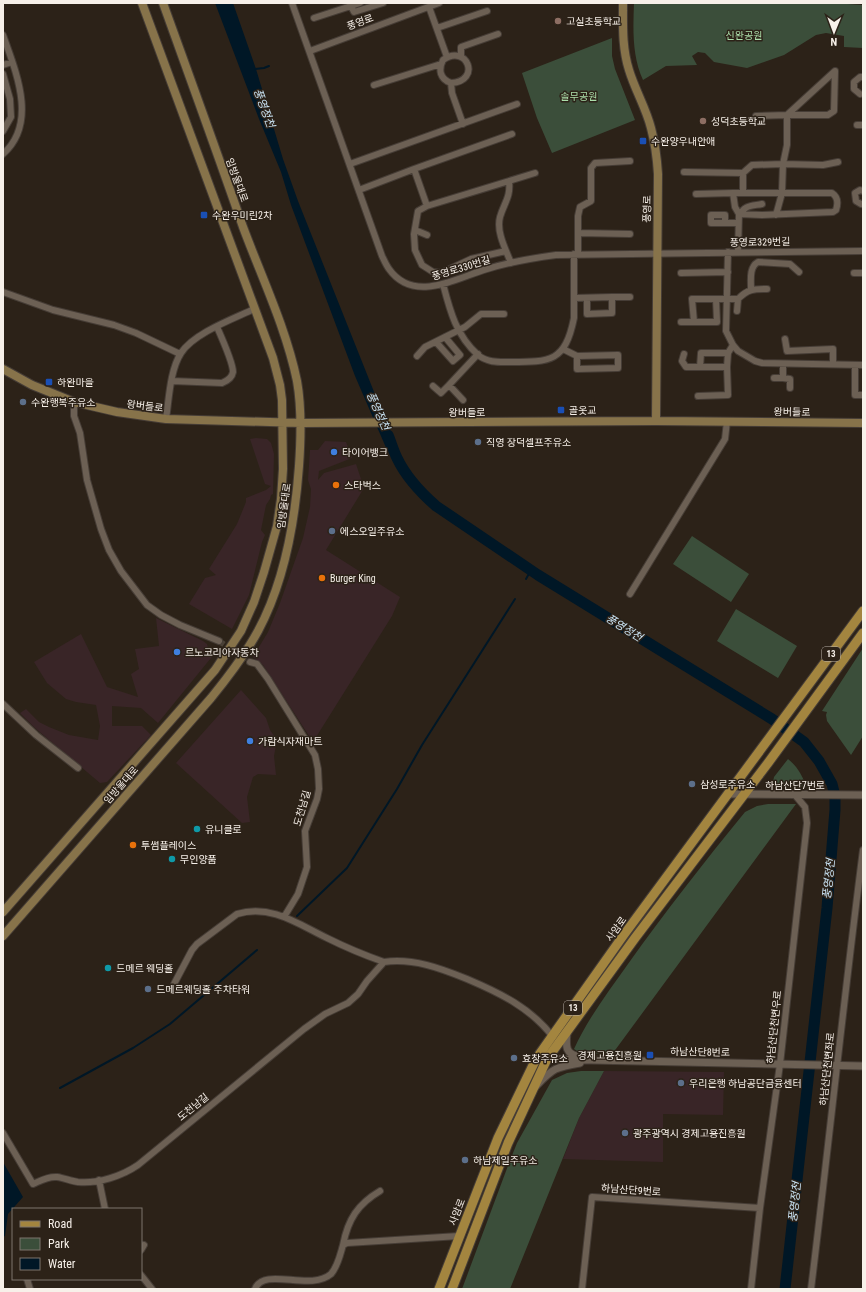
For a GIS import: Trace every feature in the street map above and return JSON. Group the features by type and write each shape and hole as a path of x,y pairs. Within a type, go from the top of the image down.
{"main road":[{"name":"임방울대로","path":"3,912 215,670 241,631 258,590 277,526 282,483 283,422 280,385 273,358 254,310 142,3"},
{"name":"임방울대로","path":"3,936 212,698 231,674 258,630 272,601 291,532 296,505 301,422 297,381 279,321 163,3"},
{"name":"풍영로","path":"623,3 623,38 625,56 628,70 651,126 658,174 656,421"},
{"name":"왕버들로","path":"3,369 46,392 74,402 117,412 166,418 344,423 656,421 863,423"},
{"name":"사암로","path":"440,1289 459,1236 498,1138 536,1059 624,936 863,611"},
{"name":"사암로","path":"452,1289 508,1143 546,1059 635,938 768,763 863,633"}],"street":[{"name":"풍영로330번길","path":"292,3 382,256 389,270 400,281 415,287 431,288 488,269 544,256 576,254 657,254"},
{"path":"314,18 350,4 360,3"},
{"path":"350,4 354,12 383,3"},
{"name":"풍영로","path":"310,51 439,3"},
{"path":"429,7 448,57"},
{"path":"437,28 487,11"},
{"path":"461,56 456,55 448,57 443,60 441,64 441,76 451,83 460,81 468,74 468,66 461,56 461,48 498,34"},
{"path":"3,35 17,76 22,110 19,127 13,143 3,154"},
{"path":"3,65 12,62"},
{"path":"374,85 441,64"},
{"path":"756,116 787,115 832,114 834,111 835,71 787,115 787,145 783,164 782,193 776,215"},
{"path":"3,74 10,99 10,117 3,131"},
{"path":"860,94 854,89 854,82 860,77 863,77"},
{"path":"451,83 452,93 463,124"},
{"path":"350,164 517,104"},
{"path":"358,190 512,134"},
{"path":"443,284 454,322 478,354 484,359 493,362 541,362 553,358 563,349 568,340 574,318 578,216 580,207 591,201 591,168 595,163 630,161"},
{"path":"684,172 743,173 752,166 783,164 823,165 838,162"},
{"path":"414,169 427,206"},
{"path":"506,251 471,259 440,273 433,272 422,265 415,250 415,230 418,211 427,206 535,173"},
{"path":"743,173 743,193"},
{"path":"509,181 510,186 507,202 500,218 501,235 511,263"},
{"path":"861,204 856,200 855,193 860,190 863,191"},
{"path":"733,193 735,207 740,214"},
{"path":"696,194 832,193 836,196 836,210 829,213 776,215 740,214"},
{"path":"738,252 738,224 742,209 746,206 762,204"},
{"path":"725,223 738,224"},
{"path":"415,230 427,235"},
{"path":"578,233 630,234"},
{"name":"풍영로329번길","path":"657,254 863,251"},
{"path":"728,252 726,331 733,345 738,351 755,361 762,363 863,365"},
{"path":"752,289 751,272 754,264 758,262 790,264 799,272"},
{"path":"681,273 728,272"},
{"path":"854,273 863,273"},
{"path":"738,311 738,299 743,293 752,289 767,289"},
{"path":"3,292 53,310 114,325 136,333 180,354"},
{"path":"587,298 587,314 612,313 612,297"},
{"path":"574,298 630,297"},
{"path":"694,322 692,299 738,299"},
{"path":"681,322 717,322 716,299"},
{"path":"166,418 174,368 180,354 188,344 196,338 254,310"},
{"path":"417,356 425,347 459,330 481,314 504,314"},
{"path":"172,381 222,383 227,381 233,372 218,327"},
{"path":"436,342 453,361 460,355 445,337"},
{"path":"785,339 787,351 833,350 833,364"},
{"path":"698,396 728,395 728,353 733,345"},
{"path":"563,349 577,356 618,355 618,368 578,369 577,356"},
{"path":"700,367 701,353 728,353"},
{"path":"433,386 440,393 478,354"},
{"path":"684,354 682,361 686,367 727,367"},
{"path":"783,378 784,364"},
{"path":"855,365 855,395 863,395"},
{"path":"774,378 790,379 790,388"},
{"path":"449,385 463,400"},
{"path":"74,402 74,416 80,433 87,480 109,550 121,571 147,605 161,615 180,625 219,641"},
{"path":"630,594 725,439 727,421"},
{"name":"도천남길","path":"250,662 257,664 268,679 315,755 318,764 317,799 306,831 307,866 298,894 284,917"},
{"path":"3,704 36,734 78,768"},
{"name":"하남산단7번로","path":"728,794 861,795"},
{"name":"하남산단천변우로","path":"751,1289 760,1208 783,1064 807,823 805,807 795,795"},
{"name":"하남산단천변좌로","path":"811,1289 835,1065 863,850"},
{"path":"174,984 192,950 197,944 237,914 243,912 261,911 297,922 359,954 384,962 403,961 429,966 491,989 523,1008 545,1026 553,1037"},
{"name":"도천남길","path":"3,1134 32,1184 48,1178 56,1177 79,1182 99,1180 128,1172 304,1029 325,1014 348,1003 358,994 367,981 384,962"},
{"path":"567,1030 567,1047 570,1053 574,1056 596,1060"},
{"name":"하남산단8번로","path":"536,1059 863,1066"},
{"path":"532,1092 548,1073 554,1069 596,1060"},
{"path":"99,1180 105,1208"},
{"path":"255,1289 257,1284 268,1280 308,1284 320,1282 331,1274 335,1268 343,1245 345,1232 355,1213 363,1202 380,1191"},
{"name":"하남산단9번로","path":"582,1289 592,1197 760,1208"},
{"path":"343,1245 355,1242 459,1236"},
{"path":"142,1276 152,1289"}],"shaded area":[{"path":"250,439 267,439 271,443 274,454 273,494 266,505 261,530 265,535 249,595 232,629 189,604 205,578 216,575 209,569 237,524 246,502 246,498 266,490 271,486 265,484"},
{"path":"325,441 346,442 352,458 319,471 318,480 324,473 356,464 364,488 326,550 400,597 392,616 313,742 263,665 253,657 268,632 303,538 310,507 311,489 308,480 310,450 318,450"},
{"path":"156,618 203,641 207,644 208,648 215,653 158,723 141,708 112,706 112,726 142,726 151,735 107,782 100,783 35,728 20,713 26,709 39,722 49,727 69,735 98,740 100,726 96,705 66,699 47,683 34,662 81,634 107,687 138,697 131,674 139,669 135,649 159,646"},
{"path":"241,690 266,718 270,730 277,740 274,756 276,775 258,774 253,777 247,797 250,822 242,823 176,763"},
{"path":"604,1071 724,1072 723,1115 663,1114 663,1162 563,1159 579,1118"}],"green space":[{"name":"신완공원","path":"634,3 832,3 863,5 863,48 844,47 844,36 826,33 816,35 784,55 747,68 714,62 705,53 698,52 692,56 697,65 666,66 643,80 639,71 635,52"},
{"name":"솔무공원","path":"612,38 612,56 615,69 635,120 552,153 537,118 522,73"},
{"path":"692,536 749,574 731,602 673,564"},
{"path":"736,609 797,646 778,678 717,641"},
{"path":"863,648 863,736 851,755 827,721 827,712 822,711"},
{"path":"788,759 797,768 807,787 778,786 773,782 774,777"},
{"path":"768,804 796,804 613,1053 588,1054 574,1049 586,1026 606,995 656,925 715,849 745,812 757,806"},
{"path":"581,1071 604,1071 579,1118 510,1289 462,1289 517,1143 552,1080 567,1073"}],"water":[{"name":"풍영정천","path":"215,3 233,3 256,69 283,159 298,201 396,447 387,450 355,376 291,205 281,172 259,119"},
{"path":"3,1162 23,1197 8,1214 5,1236 3,1237"}],"waterway":[{"path":"255,69 269,66"},
{"name":"풍영정천","path":"388,435 396,455 409,478 436,506 538,575 772,719 804,742 819,761 832,784 835,796 835,810 827,908 785,1289"},
{"path":"526,579 531,570"},
{"path":"297,916 347,868 397,789 422,745 515,599"},
{"path":"60,1088 133,1048 170,1024 257,950"}],"tunnel":[{"path":"219,641 250,662"}],"place":[{"name":"고실초등학교","path":"558,21"},
{"name":"성덕초등학교","path":"703,121"},
{"name":"수완양우내안애","path":"643,141"},
{"name":"수완우미린2차","path":"204,215"},
{"name":"하완마을","path":"49,382"},
{"name":"수완행복주유소","path":"23,402"},
{"name":"골옷교","path":"561,410"},
{"name":"직영 장덕셀프주유소","path":"478,442"},
{"name":"타이어뱅크","path":"334,452"},
{"name":"스타벅스","path":"336,485"},
{"name":"에스오일주유소","path":"332,531"},
{"name":"Burger King","path":"322,578"},
{"name":"르노코리아자동차","path":"177,652"},
{"name":"가람식자재마트","path":"250,741"},
{"name":"삼성로주유소","path":"692,784"},
{"name":"유니클로","path":"197,829"},
{"name":"투썸플레이스","path":"133,845"},
{"name":"무인양품","path":"172,859"},
{"name":"드메르 웨딩홀","path":"108,968"},
{"name":"드메르웨딩홀 주차타워","path":"148,989"},
{"name":"경제고용진흥원","path":"650,1055"},
{"name":"효창주유소","path":"514,1058"},
{"name":"우리은행 하남공단금융센터","path":"681,1083"},
{"name":"광주광역시 경제고용진흥원","path":"625,1133"},
{"name":"하남제일주유소","path":"465,1160"}]}
